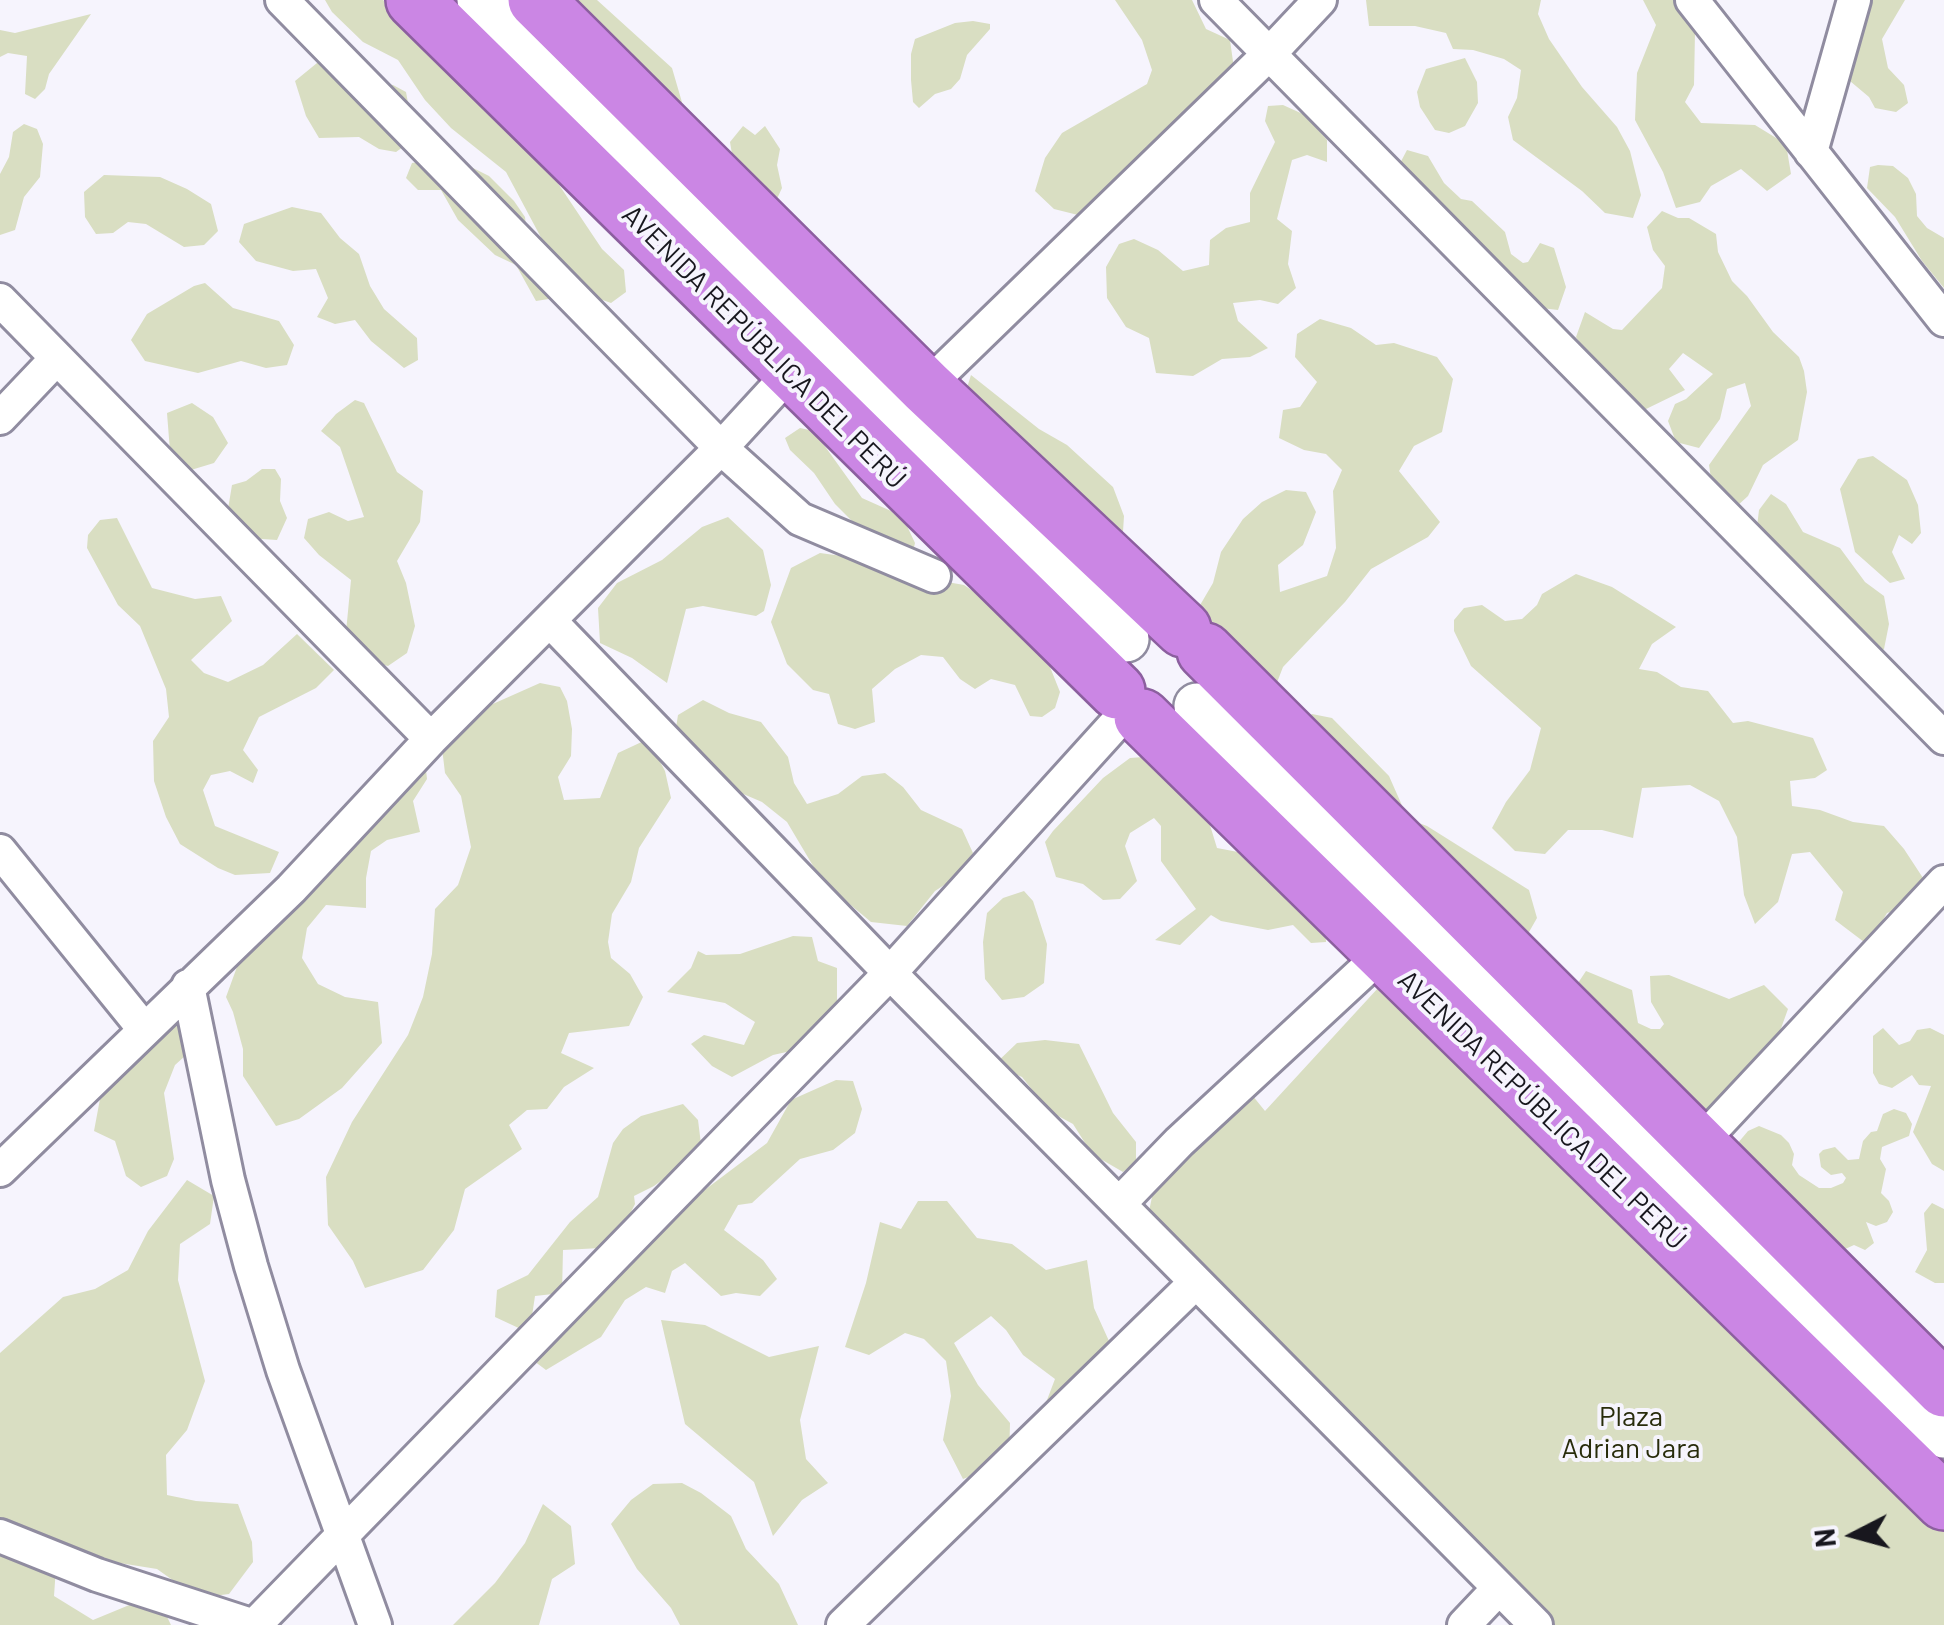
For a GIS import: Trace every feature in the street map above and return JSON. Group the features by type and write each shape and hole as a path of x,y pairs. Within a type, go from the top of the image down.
{"highway":[{"name":"AVENIDA REPÚBLICA DEL PERÚ","path":"414,0 790,373 1128,689 1382,954 1944,1502"},
{"path":"536,0 926,387 1194,640 1944,1389"},
{"path":"1167,624 1194,640 1210,680 1196,706 1185,716 1156,721 1128,689 1150,625 1167,624"}],"street":[{"path":"282,0 721,448 800,518 934,576"},
{"path":"0,1536 97,1576 253,1625 890,973 1128,689 480,0"},
{"path":"1216,0 1944,738"},
{"path":"926,387 1320,0"},
{"path":"1692,0 1944,320"},
{"path":"1811,152 1854,0"},
{"path":"0,300 431,740"},
{"path":"0,418 57,358"},
{"path":"0,1170 291,889 790,373"},
{"path":"550,621 890,973 1536,1625"},
{"path":"1196,706 1944,1435"},
{"path":"0,851 144,1029"},
{"path":"1698,1145 1944,882"},
{"path":"1119,1204 1178,1142 1382,954"},
{"path":"188,986 228,1180 252,1266 341,1536 375,1625"},
{"path":"843,1625 1196,1282"},
{"path":"1464,1625 1499,1588"}],"green space":[{"path":"325,0 383,0 425,40 535,149 602,249 624,270 626,292 611,303 580,292 561,275 506,172 451,128 425,100 398,60 363,42"},
{"path":"534,0 597,0 672,68 686,116"},
{"path":"1115,0 1192,0 1206,29 1230,40 1236,83 1147,146 1133,171 1082,216 1054,209 1035,191 1045,158 1062,133 1147,84 1152,70 1142,40"},
{"path":"1366,0 1541,0 1538,14 1549,39 1582,87 1617,127 1630,151 1641,195 1633,218 1605,213 1513,140 1508,117 1517,98 1521,70 1504,59 1453,49 1446,33 1415,26 1369,26"},
{"path":"1643,0 1675,0 1695,32 1694,85 1685,102 1701,123 1755,125 1786,144 1791,174 1767,191 1741,169 1711,186 1700,202 1676,208 1663,172 1635,120 1637,73 1656,25"},
{"path":"1867,0 1905,0 1882,39 1888,68 1904,85 1908,103 1896,112 1875,108 1869,97 1844,76"},
{"path":"91,14 49,74 45,89 35,99 25,94 27,56 8,53 0,57 0,30 15,33"},
{"path":"955,23 990,24 990,29 967,55 960,79 919,108 913,102 911,80 915,39"},
{"path":"1465,58 1477,82 1478,103 1465,126 1449,133 1435,130 1420,107 1417,92 1426,69"},
{"path":"317,63 406,92 410,142 396,152 379,149 359,137 319,138 306,116 295,81"},
{"path":"1283,105 1305,115 1327,140 1327,162 1307,155 1292,160 1277,219 1292,231 1288,264 1296,288 1278,304 1260,300 1233,303 1238,321 1268,348 1250,357 1222,359 1193,376 1156,373 1149,338 1126,327 1107,298 1106,267 1119,244 1134,239 1158,250 1183,271 1209,265 1210,240 1226,228 1250,222 1250,193 1275,142 1265,121 1268,106"},
{"path":"24,124 37,129 43,144 40,177 24,197 15,230 0,235 0,174 9,157 13,132"},
{"path":"743,126 755,135 765,126 780,149 777,165 782,188 775,203 736,178 730,142"},
{"path":"1407,150 1428,156 1444,183 1461,199 1472,201 1505,232 1511,254 1523,263 1528,262 1540,243 1554,248 1566,287 1558,310 1533,307 1398,167"},
{"path":"451,157 489,176 514,201 525,217 528,244 555,298 536,301 516,265 495,255 458,220 441,190 418,190 406,178 412,163"},
{"path":"1893,166 1908,178 1916,194 1917,216 1944,238 1944,288 1895,217 1867,188 1870,167"},
{"path":"104,175 160,177 187,189 211,204 218,231 204,245 184,247 146,224 128,222 113,233 96,234 85,217 84,192"},
{"path":"292,207 321,213 340,238 359,254 370,286 384,309 417,338 418,360 404,368 371,341 355,320 335,324 317,317 328,298 316,269 293,271 256,261 239,242 244,224"},
{"path":"1662,211 1689,218 1716,234 1718,252 1732,281 1799,357 1804,371 1807,392 1798,440 1763,465 1748,496 1736,507 1712,485 1709,465 1751,406 1745,383 1727,389 1720,419 1699,448 1676,442 1668,421 1675,404 1713,374 1683,353 1669,369 1685,390 1644,410 1588,356 1576,337 1585,312 1613,329 1622,330 1662,288 1665,266 1653,250 1647,227"},
{"path":"205,283 233,308 279,321 294,345 287,365 266,368 241,361 198,373 145,361 131,340 147,314"},
{"path":"1320,319 1351,328 1376,345 1394,343 1437,357 1453,379 1442,432 1414,446 1399,471 1440,522 1428,537 1371,569 1283,667 1276,685 1266,696 1196,612 1213,583 1221,552 1243,519 1262,502 1286,490 1306,492 1316,512 1303,545 1278,565 1280,592 1327,576 1336,548 1333,491 1342,470 1326,454 1304,450 1279,438 1283,410 1300,407 1317,382 1295,357 1297,334"},
{"path":"971,375 1039,429 1067,445 1113,487 1124,516 1122,547 965,394"},
{"path":"355,400 364,403 397,472 423,491 420,522 397,561 415,626 407,653 388,666 370,661 346,632 351,580 304,538 308,519 329,512 348,521 364,517 340,447 321,431"},
{"path":"192,403 213,417 228,443 214,463 191,470 171,464 167,413"},
{"path":"800,428 814,431 862,498 891,511 907,526 915,543 912,556 875,544 835,504 814,473 790,450 785,438"},
{"path":"1873,456 1907,480 1918,505 1921,533 1912,544 1899,535 1892,552 1905,579 1890,583 1855,552 1840,489 1858,459"},
{"path":"262,469 275,469 281,479 280,501 287,518 277,540 247,538 228,509 232,485 246,481"},
{"path":"1771,494 1786,504 1803,532 1840,548 1865,582 1884,596 1889,624 1884,649 1874,656 1756,535 1759,510"},
{"path":"728,517 763,550 771,585 764,611 756,616 703,606 686,609 667,683 632,658 600,643 598,608 617,583 662,560 702,527"},
{"path":"117,518 152,588 195,599 221,596 232,621 191,660 204,673 228,682 263,665 297,634 334,670 316,688 259,717 243,750 258,770 253,783 230,771 211,775 203,790 215,826 279,852 270,873 235,875 218,868 180,844 166,817 154,781 153,741 169,717 166,689 140,626 118,605 87,548 88,535 100,520"},
{"path":"820,553 849,557 899,579 964,585 989,602 1050,667 1060,692 1055,708 1042,717 1030,716 1015,685 991,679 975,689 960,679 943,657 921,655 895,669 872,689 875,722 855,729 838,724 829,694 813,690 787,664 771,622 791,568"},
{"path":"1576,574 1612,587 1676,627 1652,644 1639,669 1657,672 1681,687 1708,691 1733,723 1748,721 1813,738 1827,770 1815,778 1790,781 1792,806 1884,826 1904,849 1923,878 1908,906 1887,913 1868,945 1835,920 1843,892 1810,852 1792,854 1778,902 1755,924 1744,895 1737,837 1719,801 1690,785 1642,788 1633,838 1602,830 1568,830 1545,854 1515,851 1492,828 1530,770 1541,728 1471,666 1454,631 1454,620 1464,608 1482,605 1505,621 1522,619 1542,594"},
{"path":"540,683 560,687 567,701 571,756 558,777 564,800 600,798 618,753 648,739 665,771 671,798 639,848 631,882 612,914 608,942 611,958 630,974 643,997 629,1026 569,1033 561,1053 594,1068 564,1087 547,1109 527,1110 509,1125 522,1149 465,1189 454,1230 423,1270 365,1288 353,1261 328,1225 326,1177 352,1122 408,1035 423,997 432,954 435,909 458,885 471,847 461,796 445,773 440,731 463,710 486,707"},
{"path":"703,700 761,722 788,757 794,783 807,804 838,794 862,776 885,773 903,787 921,810 962,829 973,853 958,876 935,891 907,926 871,922 822,881 787,822 762,802 727,787 673,747 678,715"},
{"path":"1312,714 1332,718 1389,776 1408,819 1427,826 1529,890 1537,918 1529,932 1508,930 1301,721"},
{"path":"1157,756 1202,799 1217,848 1259,856 1325,924 1326,942 1311,943 1293,925 1268,930 1221,921 1211,915 1180,945 1155,940 1196,909 1161,861 1161,826 1154,818 1130,833 1125,846 1137,881 1120,899 1103,900 1083,884 1056,877 1045,842 1053,831 1103,778 1130,758"},
{"path":"415,767 426,770 427,779 413,801 420,832 387,840 371,851 366,908 326,905 307,928 302,958 318,984 345,997 378,1002 382,1043 342,1088 299,1119 276,1126 243,1076 243,1049 226,997 241,956 294,910"},
{"path":"1024,891 1033,901 1047,944 1044,983 1024,997 1002,1000 985,979 983,942 987,913 1003,898"},
{"path":"793,936 812,937 818,961 837,968 837,1003 820,1033 800,1049 773,1055 732,1077 712,1066 691,1044 704,1035 744,1045 755,1022 725,1003 667,992 691,968 698,951 706,955 740,954"},
{"path":"1586,971 1632,990 1638,1023 1651,1029 1660,1029 1664,1024 1651,1002 1650,976 1669,975 1729,999 1764,985 1788,1009 1771,1056 1715,1102 1702,1141 1576,986"},
{"name":"Plaza Adrian Jara","path":"1390,975 1944,1513 1944,1625 1544,1625 1146,1226 1153,1192 1248,1090 1265,1111"},
{"path":"177,1022 190,1022 192,1039 185,1056 175,1065 164,1093 174,1159 167,1176 141,1187 126,1176 115,1141 94,1131 100,1099 125,1069"},
{"path":"1883,1028 1899,1045 1910,1041 1917,1030 1930,1028 1944,1035 1944,1171 1932,1164 1913,1132 1931,1086 1919,1085 1912,1075 1892,1088 1879,1084 1873,1073 1873,1036"},
{"path":"1045,1040 1079,1044 1113,1113 1136,1142 1136,1162 1123,1172 1092,1154 1073,1124 1049,1111 1022,1077 994,1065 1017,1043"},
{"path":"836,1080 853,1081 862,1109 855,1133 833,1150 800,1159 752,1203 738,1205 724,1230 763,1260 777,1279 760,1296 721,1296 685,1263 672,1271 665,1293 646,1287 625,1300 601,1337 546,1370 530,1358 633,1250 767,1143 791,1100"},
{"path":"683,1104 698,1120 701,1144 685,1163 634,1196 635,1204 620,1234 601,1248 563,1250 562,1293 535,1296 525,1331 495,1317 497,1290 528,1275 570,1222 598,1197 613,1143 623,1129 641,1116"},
{"path":"1894,1109 1906,1113 1912,1124 1909,1136 1882,1147 1880,1159 1886,1169 1881,1193 1893,1212 1887,1222 1876,1226 1866,1222 1874,1243 1865,1250 1854,1245 1843,1250 1732,1150 1748,1131 1759,1126 1781,1135 1789,1143 1794,1154 1792,1165 1799,1175 1819,1188 1831,1188 1846,1178 1842,1173 1831,1175 1821,1167 1819,1154 1835,1147 1848,1160 1859,1159 1863,1141 1877,1131 1883,1114"},
{"path":"187,1180 214,1196 210,1224 180,1244 178,1280 205,1381 187,1430 166,1455 167,1495 238,1504 252,1542 253,1562 229,1594 198,1598 157,1569 57,1553 54,1596 93,1620 156,1594 171,1625 0,1625 0,1353 63,1297 95,1289 128,1270 148,1231"},
{"path":"918,1201 947,1201 977,1238 1012,1244 1046,1270 1087,1260 1094,1308 1109,1341 1103,1385 1039,1421 1055,1379 1023,1355 991,1316 954,1343 978,1385 1010,1423 1009,1462 963,1479 943,1440 951,1396 946,1361 924,1339 905,1333 869,1355 845,1347 880,1222 901,1229"},
{"path":"1932,1203 1944,1209 1944,1283 1935,1283 1915,1272 1927,1250 1924,1213"},
{"path":"661,1320 705,1325 769,1357 819,1346 800,1420 806,1459 828,1483 802,1500 773,1536 754,1482 685,1424"},
{"path":"682,1483 731,1516 746,1549 779,1584 798,1625 680,1625 671,1608 637,1569 611,1524 631,1500 653,1484"},
{"path":"543,1504 571,1526 575,1564 552,1579 539,1625 453,1625 495,1583 525,1543"}]}
